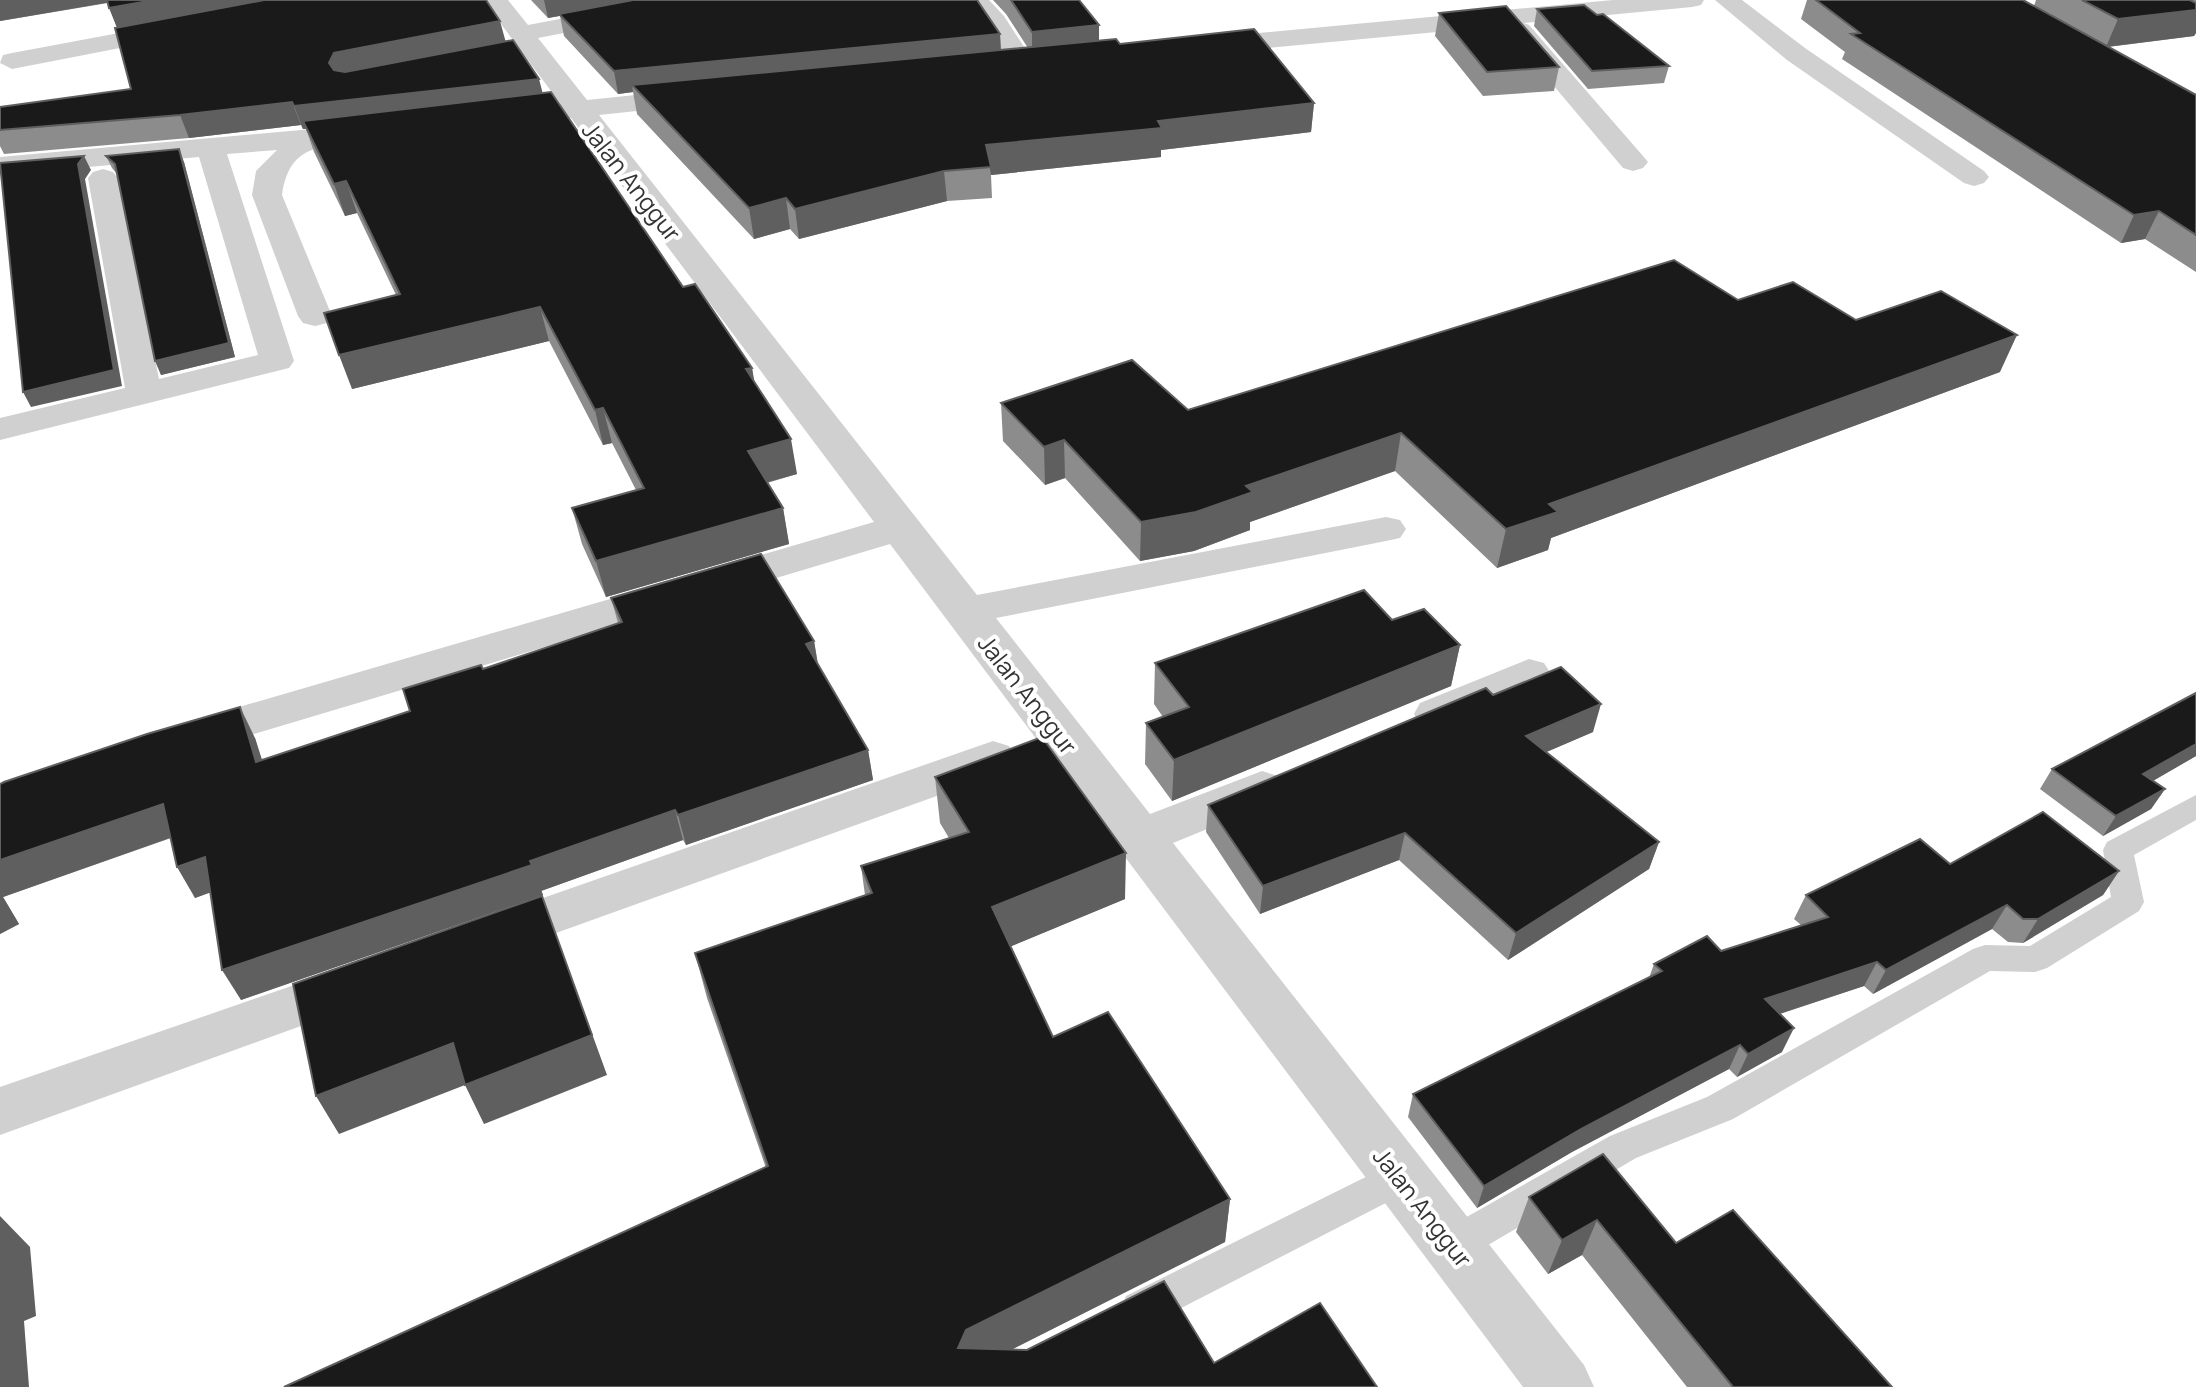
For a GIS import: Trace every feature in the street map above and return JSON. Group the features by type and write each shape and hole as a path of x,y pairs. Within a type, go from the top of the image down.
{"street":[{"name":"Jalan Anggur","path":"495,0 1562,1387"},
{"path":"502,55 527,42 699,0"},
{"path":"975,0 995,21 1022,64"},
{"path":"1179,49 1692,0"},
{"path":"1727,0 1796,54 1974,177"},
{"path":"1508,16 1633,162"},
{"path":"12,61 195,26"},
{"path":"990,67 1053,61"},
{"path":"531,114 720,95"},
{"path":"0,166 303,141 394,130"},
{"path":"303,141 271,171 267,195 315,316"},
{"path":"0,429 277,361 211,149"},
{"path":"103,178 144,394"},
{"path":"152,749 899,528"},
{"path":"964,611 1386,529"},
{"path":"1403,728 1529,674"},
{"path":"447,952 1059,735"},
{"path":"1138,838 1304,770"},
{"path":"0,1111 388,973"}],"lane":[{"path":"1453,1245 1623,1147 1720,1108 1985,958 2035,959 2128,902 2118,850 2196,806"},
{"path":"1110,1324 1400,1177"}],"building":[{"path":"107,0 154,0 109,8"},
{"path":"264,0 486,0 500,21 334,53 329,63 334,70 345,72 513,40 539,79 294,106 292,102 0,130 0,107 131,89 115,28"},
{"path":"633,0 977,0 1000,34 614,71 559,14"},
{"path":"1011,0 1079,0 1099,25 1032,32"},
{"path":"1816,0 2023,0 2196,95 2196,235 2159,211 2134,215 1851,34 1860,33"},
{"path":"2082,0 2190,0 2196,3 2196,10 2118,19"},
{"path":"1584,5 1597,15 1603,14 1669,66 1592,71 1537,9"},
{"path":"1506,6 1559,67 1487,72 1439,13"},
{"path":"1254,29 1314,103 1158,121 1162,128 986,145 991,167 944,171 795,209 786,198 749,208 632,85 1116,39 1120,44"},
{"path":"551,92 683,287 695,284 752,368 746,369 791,439 748,451 783,508 596,561 572,508 644,488 603,408 595,410 540,307 339,355 324,313 400,294 346,181 334,184 303,121"},
{"path":"179,149 229,343 155,361 115,164 106,156"},
{"path":"84,156 78,164 114,370 23,392 0,163"},
{"path":"1674,260 1738,300 1793,282 1856,320 1941,291 2017,335 1549,504 1558,512 1506,529 1401,433 1246,486 1253,492 1196,512 1141,522 1064,440 1044,447 1001,403 1132,360 1188,410"},
{"path":"761,554 814,641 806,644 868,750 678,815 675,810 530,861 532,865 222,970 205,857 177,867 163,804 0,860 0,784 4,782 147,734 240,707 256,762 410,711 403,689 481,665 483,669 622,622 611,598"},
{"path":"1364,590 1392,620 1424,609 1460,645 1174,760 1146,723 1189,707 1155,663"},
{"path":"1561,667 1601,704 1526,736 1659,842 1516,933 1405,833 1263,886 1208,805 1486,688 1493,695"},
{"path":"2196,693 2196,744 2143,774 2165,789 2116,816 2052,769"},
{"path":"1042,737 1126,853 992,907 1053,1037 1108,1012 1230,1199 966,1330 958,1348 1027,1350 1164,1281 1214,1363 1320,1303 1377,1387 284,1387 768,1166 695,953 872,893 861,866 969,832 935,777"},
{"path":"2043,812 2119,871 2038,919 2023,919 2007,905 1886,970 1877,962 1765,999 1794,1028 1748,1054 1740,1045 1581,1129 1484,1186 1413,1094 1662,971 1654,964 1707,936 1721,951 1828,917 1806,895 1920,839 1950,864"},
{"path":"542,896 592,1035 465,1085 453,1043 316,1096 293,984"},
{"path":"1603,1154 1676,1243 1733,1210 1892,1387 1733,1387 1597,1220 1562,1240 1529,1197"}]}
